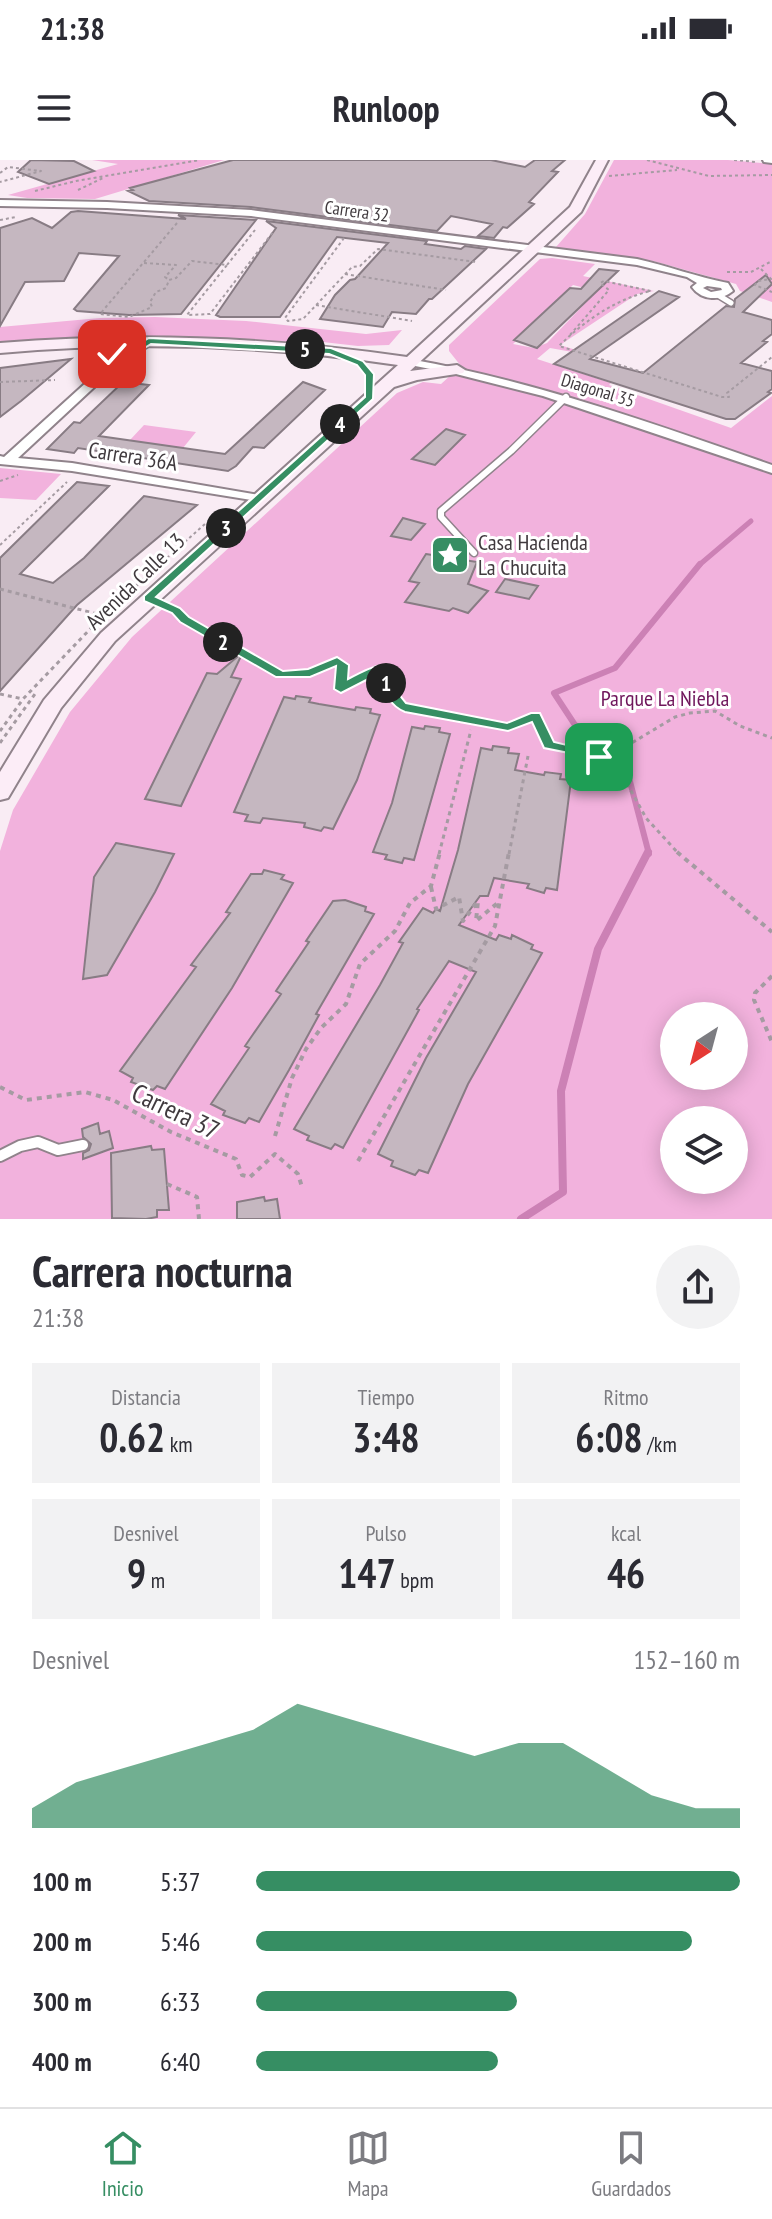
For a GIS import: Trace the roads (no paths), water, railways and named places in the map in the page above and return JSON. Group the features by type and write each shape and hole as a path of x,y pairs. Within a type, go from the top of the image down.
{"main road":[{"name":"Avenida Calle 13","path":"0,792 52,705 124,621 533,251 576,209 605,164"},
{"path":"0,348 149,341 331,351 409,362"},
{"path":"331,351 351,358 366,369 377,391 415,375 457,370"}],"street":[{"name":"Carrera 32","path":"0,203 251,213 661,267 705,283 727,287 726,293 718,295"},
{"path":"3,460 114,363 149,341"},
{"path":"95,342 109,350 114,363"},
{"name":"Diagonal 35","path":"409,362 457,370 566,397 772,469"},
{"name":"Carrera 36A","path":"3,460 72,467 259,499"}],"lane":[{"path":"718,295 731,303"},
{"path":"474,553 441,517 441,511 511,451 566,397"},
{"path":"0,1156 20,1146 38,1142 58,1150 83,1145"}],"waterway":[{"path":"699,565 751,521"},
{"path":"649,854 622,751 575,725 554,693 615,668 699,565"},
{"path":"521,1219 563,1192 561,1091 598,949 648,852"}],"place":[{"name":"Casa Hacienda La Chucuita","path":"450,555"}],"park label":[{"name":"Parque La Niebla","path":"665,698"}]}
